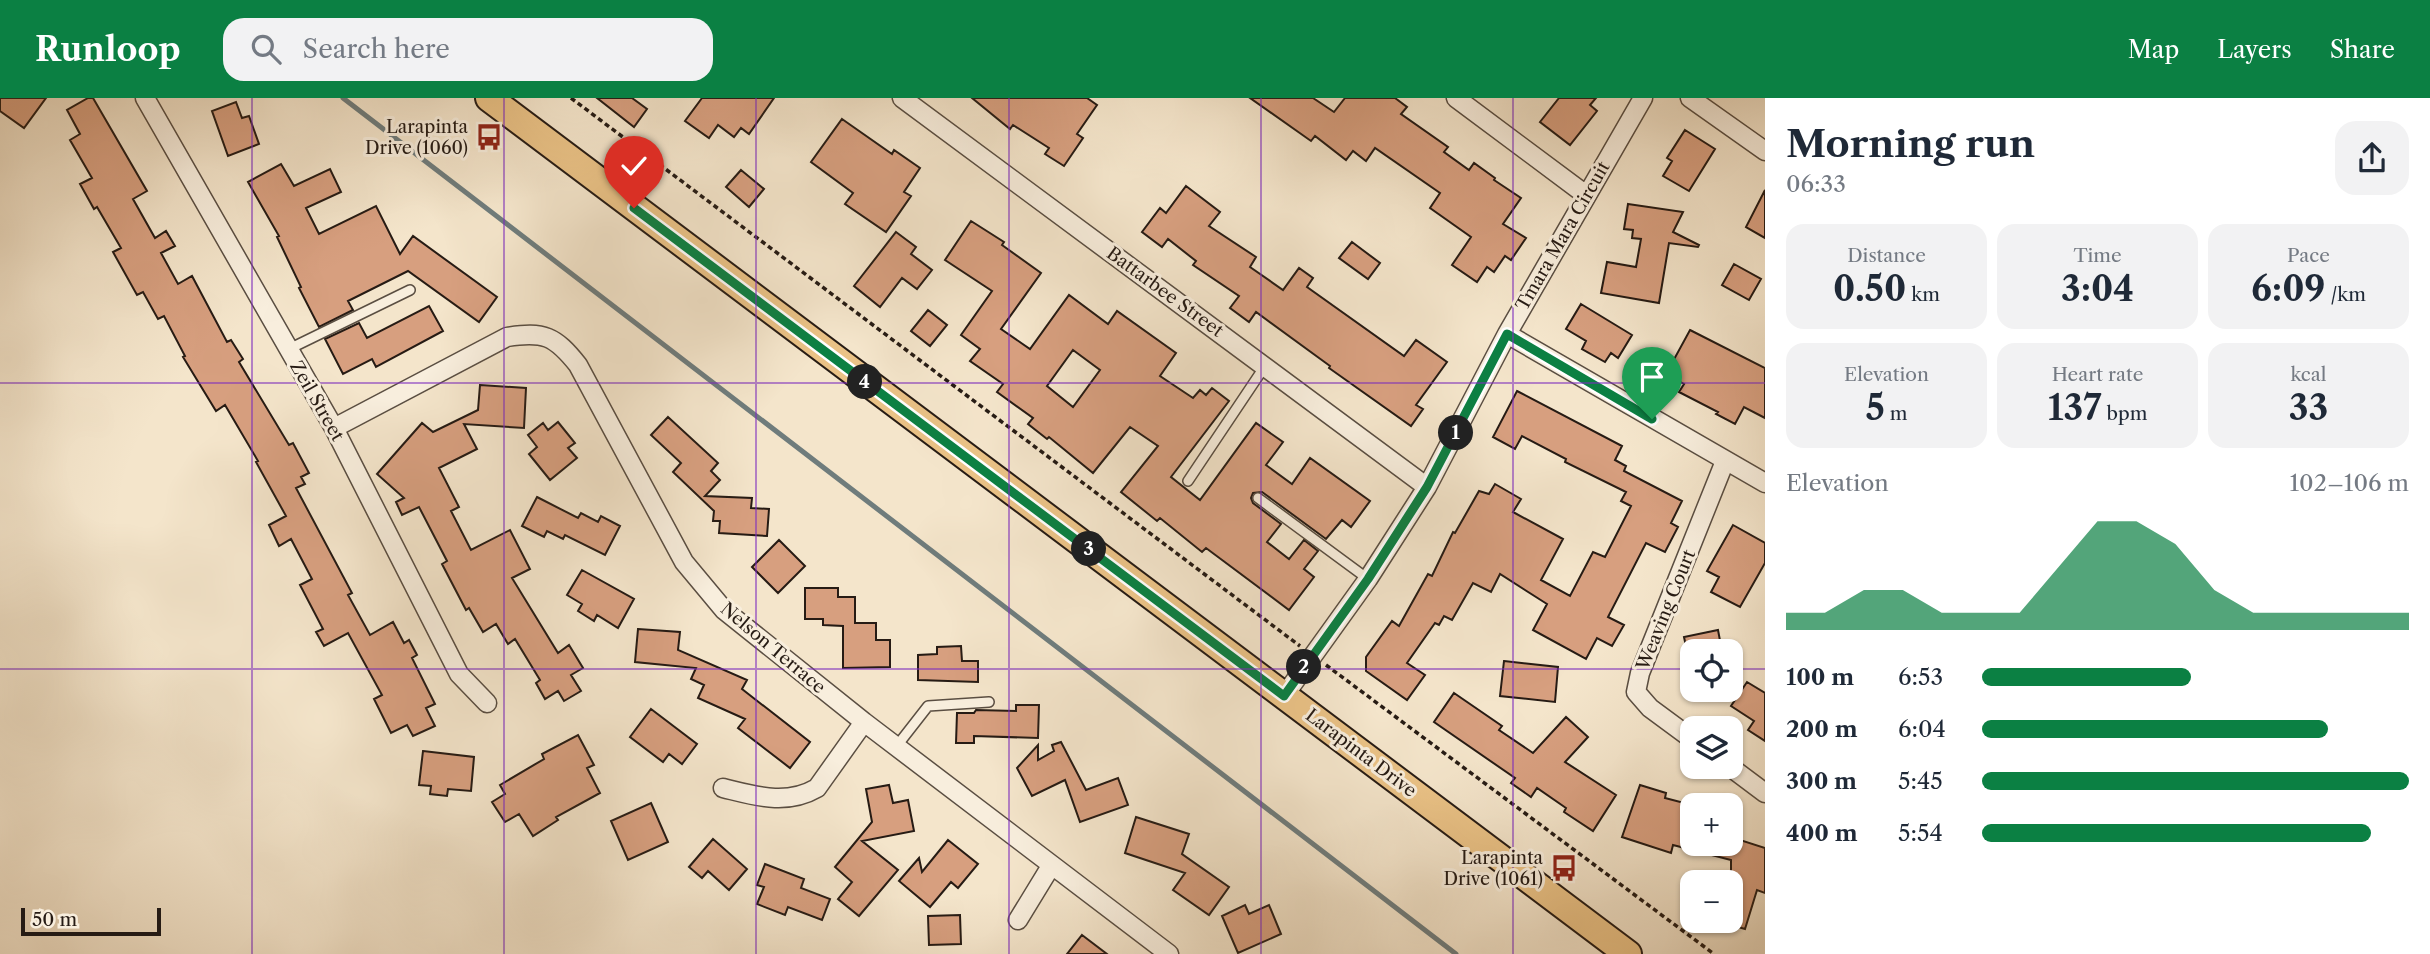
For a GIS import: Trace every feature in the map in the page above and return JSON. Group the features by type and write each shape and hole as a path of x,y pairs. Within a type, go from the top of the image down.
{"main road":[{"name":"Larapinta Drive","path":"489,98 1629,954"}],"street":[{"name":"Zeil Street","path":"145,98 334,428 459,674 487,703"},
{"name":"Battarbee Street","path":"902,98 1427,487"},
{"path":"1456,98 1586,195"},
{"name":"Tmara Mara Circuit","path":"1284,696 1368,579 1427,487 1507,334 1643,98"},
{"path":"1690,98 1765,151"},
{"name":"Nelson Terrace","path":"334,428 507,337 527,334 547,336 563,346 579,365 684,562 724,610 896,747 1169,954"},
{"path":"1507,334 1765,484"},
{"name":"Weaving Court","path":"1680,730 1650,708 1636,692 1640,673 1725,461"},
{"path":"723,788 773,799 806,795 817,788 864,722"},
{"path":"1743,776 1765,793"},
{"path":"1018,920 1051,866"}],"lane":[{"path":"287,350 410,290"},
{"path":"1188,481 1265,366"},
{"path":"1258,498 1368,579"},
{"path":"896,747 928,706 989,702"}],"path":[{"path":"571,98 1714,954"}],"building":[{"path":"0,98 46,98 24,128 0,111"},
{"path":"93,98 147,191 133,199 155,238 166,231 175,246 161,253 178,284 192,276 227,342 231,340 243,359 239,362 289,445 293,443 309,473 301,477 305,484 296,488 352,593 348,595 370,635 393,622 404,643 409,640 417,655 412,658 435,704 426,708 435,726 413,736 407,725 391,733 374,699 382,695 348,633 324,646 316,632 323,629 300,585 312,579 291,539 279,546 269,525 286,516 256,462 258,461 225,405 216,411 183,357 185,356 164,316 158,319 143,292 137,295 113,252 121,248 80,184 92,178 70,140 80,134 67,110"},
{"path":"597,98 632,98 647,109 634,127"},
{"path":"702,98 774,98 749,134 741,128 734,137 718,125 709,138 685,121"},
{"path":"972,98 1087,98 1097,105 1077,134 1083,138 1064,166 1045,154 1049,148 1013,125 1010,129"},
{"path":"1250,98 1313,98 1334,112 1345,98 1395,98 1407,107 1401,114 1448,147 1444,152 1469,170 1474,163 1521,198 1503,224 1526,238 1511,260 1505,256 1494,272 1487,267 1477,282 1452,265 1471,237 1430,208 1440,193 1375,148 1366,161 1353,151 1346,160 1315,136 1311,141"},
{"path":"1559,98 1596,98 1590,105 1597,111 1570,145 1540,122"},
{"path":"236,102 242,118 249,116 259,144 228,156 212,111"},
{"path":"842,119 892,154 894,150 920,168 904,192 911,196 886,232 845,204 853,193 811,162"},
{"path":"1685,130 1715,149 1689,191 1663,176 1672,161 1667,158"},
{"path":"281,164 294,186 330,169 341,192 306,208 319,234 376,206 400,254 413,236 497,297 479,322 408,271 348,301 353,310 319,327 299,288 301,287 277,237 279,236 248,182"},
{"path":"741,170 764,189 749,207 726,187"},
{"path":"1186,186 1220,212 1209,226 1256,257 1250,267 1283,290 1299,268 1313,278 1307,287 1404,356 1416,340 1447,362 1416,405 1423,409 1411,426 1256,312 1249,322 1230,308 1239,296 1193,265 1196,261 1168,239 1162,247 1142,232 1160,208 1166,213"},
{"path":"1765,190 1765,238 1746,227"},
{"path":"1628,204 1683,212 1673,232 1699,245 1669,243 1659,303 1601,293 1607,262 1636,267 1641,239 1632,238 1633,230 1624,229"},
{"path":"971,221 1004,242 1002,245 1041,273 1001,329 1030,349 1069,295 1108,324 1117,311 1176,353 1160,376 1193,398 1200,390 1206,395 1212,388 1229,401 1171,477 1200,500 1256,423 1283,442 1266,465 1292,484 1310,458 1370,501 1351,527 1342,520 1326,539 1262,492 1253,493 1253,503 1281,524 1267,542 1289,559 1304,540 1318,551 1304,569 1314,577 1289,610 1206,548 1202,552 1160,518 1157,521 1121,492 1158,446 1130,427 1093,473 1049,437 1047,439 1028,424 1033,418 997,392 1003,384 970,361 980,349 961,335 992,291 945,260","holes":["1073,350 1100,370 1073,407 1047,386"]},
{"path":"896,232 916,247 911,254 932,270 917,289 902,278 880,307 854,286"},
{"path":"1352,242 1380,263 1368,279 1339,258"},
{"path":"1734,264 1761,279 1749,300 1722,285"},
{"path":"1581,304 1632,335 1618,358 1611,353 1605,362 1582,349 1586,341 1566,329"},
{"path":"429,306 443,331 376,367 372,359 343,374 325,339 359,323 367,338"},
{"path":"928,310 947,325 930,346 911,331"},
{"path":"1690,330 1765,368 1765,418 1744,407 1735,424 1679,392 1684,384 1666,374"},
{"path":"480,385 526,388 524,428 464,424 477,449 439,468 459,507 451,511 471,550 510,530 530,569 512,578 558,653 569,645 583,668 571,675 581,691 564,701 558,691 545,699 536,683 540,680 515,639 508,644 496,624 483,632 469,608 466,610 442,564 447,561 419,507 402,515 396,502 404,498 377,474 422,423 433,432 478,410"},
{"path":"1517,391 1622,446 1615,460 1626,466 1624,471 1682,501 1671,523 1678,527 1665,552 1646,543 1608,617 1624,625 1612,646 1597,638 1586,659 1533,630 1547,604 1500,574 1491,592 1473,583 1452,620 1444,616 1439,625 1435,623 1407,663 1425,675 1407,700 1366,671 1366,657 1392,621 1399,626 1428,574 1432,576 1453,532 1455,533 1479,491 1489,494 1495,484 1521,499 1513,512 1563,539 1541,580 1570,596 1593,552 1605,557 1631,506 1621,501 1626,492 1565,462 1566,459 1522,436 1515,449 1493,437"},
{"path":"668,417 718,463 711,471 720,480 705,496 752,498 751,508 769,509 767,536 719,533 720,521 713,521 714,511 673,472 681,463 651,435"},
{"path":"558,422 575,443 568,448 577,458 550,480 529,454 537,447 528,435 543,423 548,430"},
{"path":"537,497 578,518 581,513 598,522 601,516 620,526 605,555 565,535 563,539 547,531 544,537 522,526"},
{"path":"1733,525 1765,543 1765,563 1740,607 1711,592 1719,577 1707,571"},
{"path":"779,540 805,566 778,593 752,567"},
{"path":"582,570 634,599 618,628 597,615 594,621 578,611 582,604 567,595"},
{"path":"805,588 838,588 838,597 855,597 855,623 876,623 876,640 890,640 890,667 843,668 843,626 823,625 823,619 805,619"},
{"path":"638,629 680,632 678,650 747,680 742,689 810,742 790,768 738,728 745,719 698,698 704,685 691,679 696,668 635,662"},
{"path":"1718,630 1720,639 1684,639"},
{"path":"961,646 962,661 978,661 978,682 918,680 918,655 937,654 937,647"},
{"path":"1504,661 1558,667 1555,702 1500,696"},
{"path":"1747,682 1765,693 1765,741 1748,730 1754,721 1731,706 1734,702 1743,702 1743,688"},
{"path":"1454,693 1502,726 1499,730 1533,753 1566,717 1588,737 1565,762 1616,795 1593,831 1564,812 1566,808 1537,788 1531,797 1511,783 1515,778 1434,722"},
{"path":"1016,705 1039,705 1038,738 974,736 974,743 956,743 957,713 974,713 976,710 1016,711"},
{"path":"651,709 697,744 682,764 669,754 663,762 630,737"},
{"path":"578,735 594,765 587,768 600,793 556,817 558,820 533,836 519,814 505,822 492,802 505,794 500,785 544,759 542,754"},
{"path":"1061,742 1086,790 1118,778 1128,805 1080,822 1065,780 1032,796 1017,768 1038,745 1038,760 1054,751 1052,745"},
{"path":"423,751 474,757 471,791 448,789 447,796 430,794 431,786 419,785"},
{"path":"889,785 893,803 908,800 914,831 862,841 898,870 859,916 838,899 852,882 835,867 872,822 866,789"},
{"path":"1640,785 1666,793 1665,798 1680,802 1680,847 1673,845 1671,853 1622,837"},
{"path":"651,803 668,842 628,860 611,821"},
{"path":"1136,817 1189,834 1182,854 1229,887 1209,915 1173,890 1185,873 1125,853"},
{"path":"713,839 747,869 729,890 708,871 702,878 689,867"},
{"path":"948,840 978,864 958,888 951,882 930,907 899,881 919,858 922,872"},
{"path":"1743,841 1765,848 1765,893 1757,890 1745,929 1743,870 1731,870 1731,860 1716,856 1743,856"},
{"path":"765,864 804,879 801,888 830,899 822,920 788,907 785,915 757,904 764,887 757,885"},
{"path":"1245,905 1249,914 1269,905 1281,934 1238,953 1222,916"},
{"path":"960,915 961,944 929,945 928,916"},
{"path":"1082,935 1107,954 1067,954"}],"waterway":[{"path":"343,98 1456,954"}],"place":[{"name":"Larapinta Drive (1060)","path":"489,137"},
{"name":"Larapinta Drive (1061)","path":"1564,868"}],"route":[{"path":"634,208 1284,696 1368,579 1427,487 1507,334 1652,419"}]}
